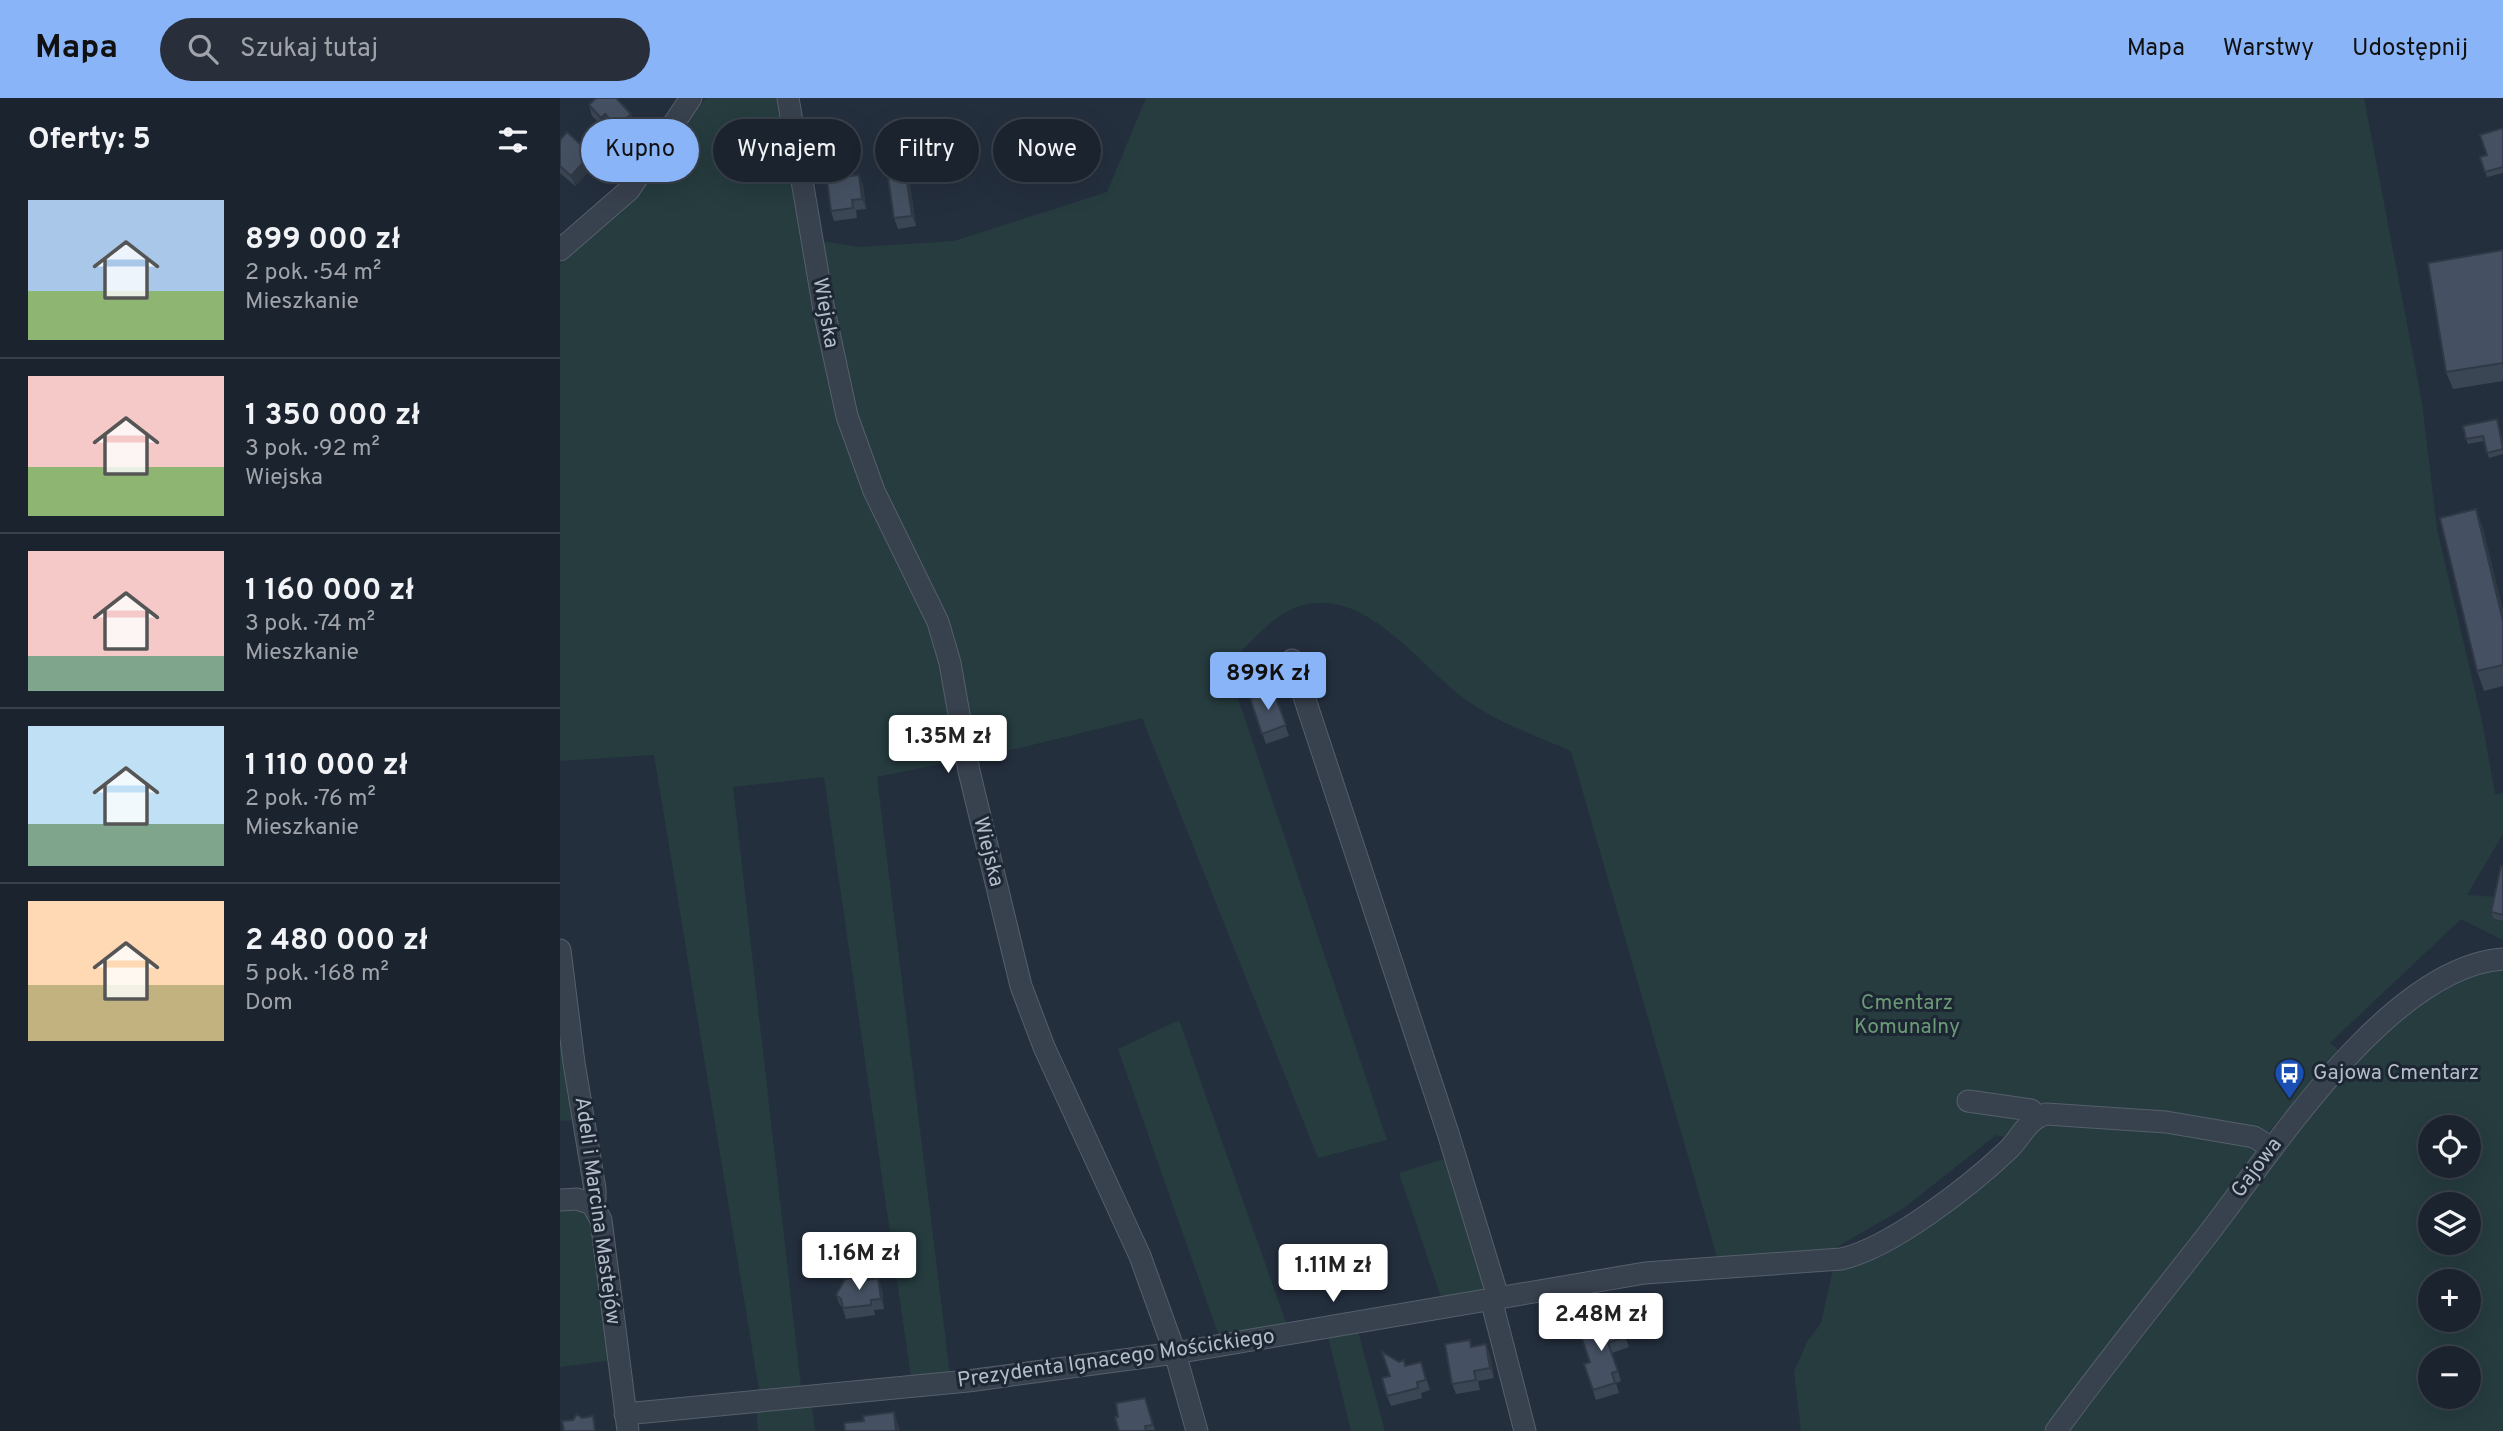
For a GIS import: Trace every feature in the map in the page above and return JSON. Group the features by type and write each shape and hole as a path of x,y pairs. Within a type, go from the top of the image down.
{"street":[{"path":"560,250 629,190 691,98"},
{"name":"Wiejska","path":"788,98 824,310 847,416 874,491 938,622 950,663 968,771 1021,986 1044,1046 1140,1256 1175,1353 1196,1431"},
{"path":"1293,660 1448,1133 1494,1298 1525,1431"},
{"name":"Adeli i Marcina Mastejów","path":"560,950 574,1063 596,1189 592,1204 601,1220 627,1422"},
{"name":"Gajowa","path":"2056,1431 2272,1148 2353,1053 2412,999 2466,967 2503,959"},
{"path":"1968,1101 2031,1110 2038,1117 2052,1113 2166,1122 2254,1137 2272,1148"},
{"name":"Prezydenta Ignacego Mościckiego","path":"627,1422 1175,1353 1653,1272 1807,1262 1857,1255 1943,1203 2009,1149 2038,1117"},
{"path":"560,1200 578,1199 592,1204"}],"green space":[{"name":"Cmentarz Komunalny","path":"706,98 781,98 787,119 713,119 713,182 804,182 820,241 860,247 954,241 1107,192 1146,98 2364,98 2422,403 2437,529 2482,721 2495,794 2503,793 2503,834 2467,895 2496,897 2494,919 2503,922 2503,940 2461,919 2330,1043 2341,1052 2267,1133 2024,1103 2009,1138 1996,1135 1904,1208 1832,1250 1718,1260 1571,751 1514,727 1473,705 1403,644 1360,613 1336,604 1312,604 1278,617 1227,666 1387,1140 1318,1158 1142,718 1024,747 877,777 950,1375 911,1377 824,777 733,787 801,1386 760,1396 654,755 560,761 560,264 644,182 699,182 699,119 691,119"},
{"path":"2503,968 2503,1431 2068,1431 2319,1104 2367,1050 2404,1015 2445,987 2466,977"},
{"path":"560,982 580,1120 560,1121"},
{"path":"1179,1020 1287,1325 1220,1339 1118,1049"},
{"path":"2050,1123 2141,1125 2263,1148 2098,1356 2045,1431 1801,1431 1794,1372 1807,1342 1821,1323 1834,1265"},
{"path":"1450,1157 1487,1290 1442,1300 1399,1173"},
{"path":"560,1205 589,1211 614,1360 560,1367"},
{"path":"1356,1324 1385,1431 1351,1431 1327,1332"},
{"path":"811,1398 815,1431 758,1431 756,1403"}],"building":[{"path":"596,98 616,98 631,114 626,119 610,119 605,114 601,118 589,105"},
{"path":"2503,128 2503,167 2485,172 2480,157 2487,155 2480,135"},
{"path":"567,132 581,145 581,165 571,176 560,166 560,140"},
{"path":"827,182 860,182 862,199 852,200 853,208 831,211"},
{"path":"889,182 907,182 912,216 894,218"},
{"path":"2503,250 2503,363 2446,372 2428,263"},
{"path":"2497,419 2503,449 2487,453 2483,436 2466,439 2463,426"},
{"path":"2476,509 2503,621 2503,665 2477,671 2440,518"},
{"path":"1273,690 1286,725 1262,734 1250,698"},
{"path":"2503,866 2503,915 2491,912"},
{"path":"867,1276 868,1280 878,1278 881,1299 871,1300 871,1305 843,1308 841,1299 836,1295 845,1279"},
{"path":"1572,1310 1578,1328 1564,1333 1557,1314"},
{"path":"1619,1320 1625,1337 1608,1343 1618,1371 1612,1373 1615,1383 1593,1390 1584,1364 1590,1362 1580,1333"},
{"path":"1470,1340 1471,1347 1486,1344 1490,1368 1474,1371 1476,1380 1452,1384 1445,1344"},
{"path":"1382,1352 1399,1362 1404,1360 1405,1366 1421,1362 1426,1380 1417,1382 1418,1388 1387,1396 1382,1378 1390,1376"},
{"path":"1145,1398 1153,1425 1145,1426 1146,1431 1119,1431 1115,1417 1118,1417 1116,1403"},
{"path":"894,1412 896,1431 845,1431 844,1423 864,1421 863,1416"},
{"path":"577,1414 582,1418 593,1416 595,1431 564,1431 562,1421 573,1420"}],"place":[{"name":"Gajowa Cmentarz","path":"2290,1100"}]}
